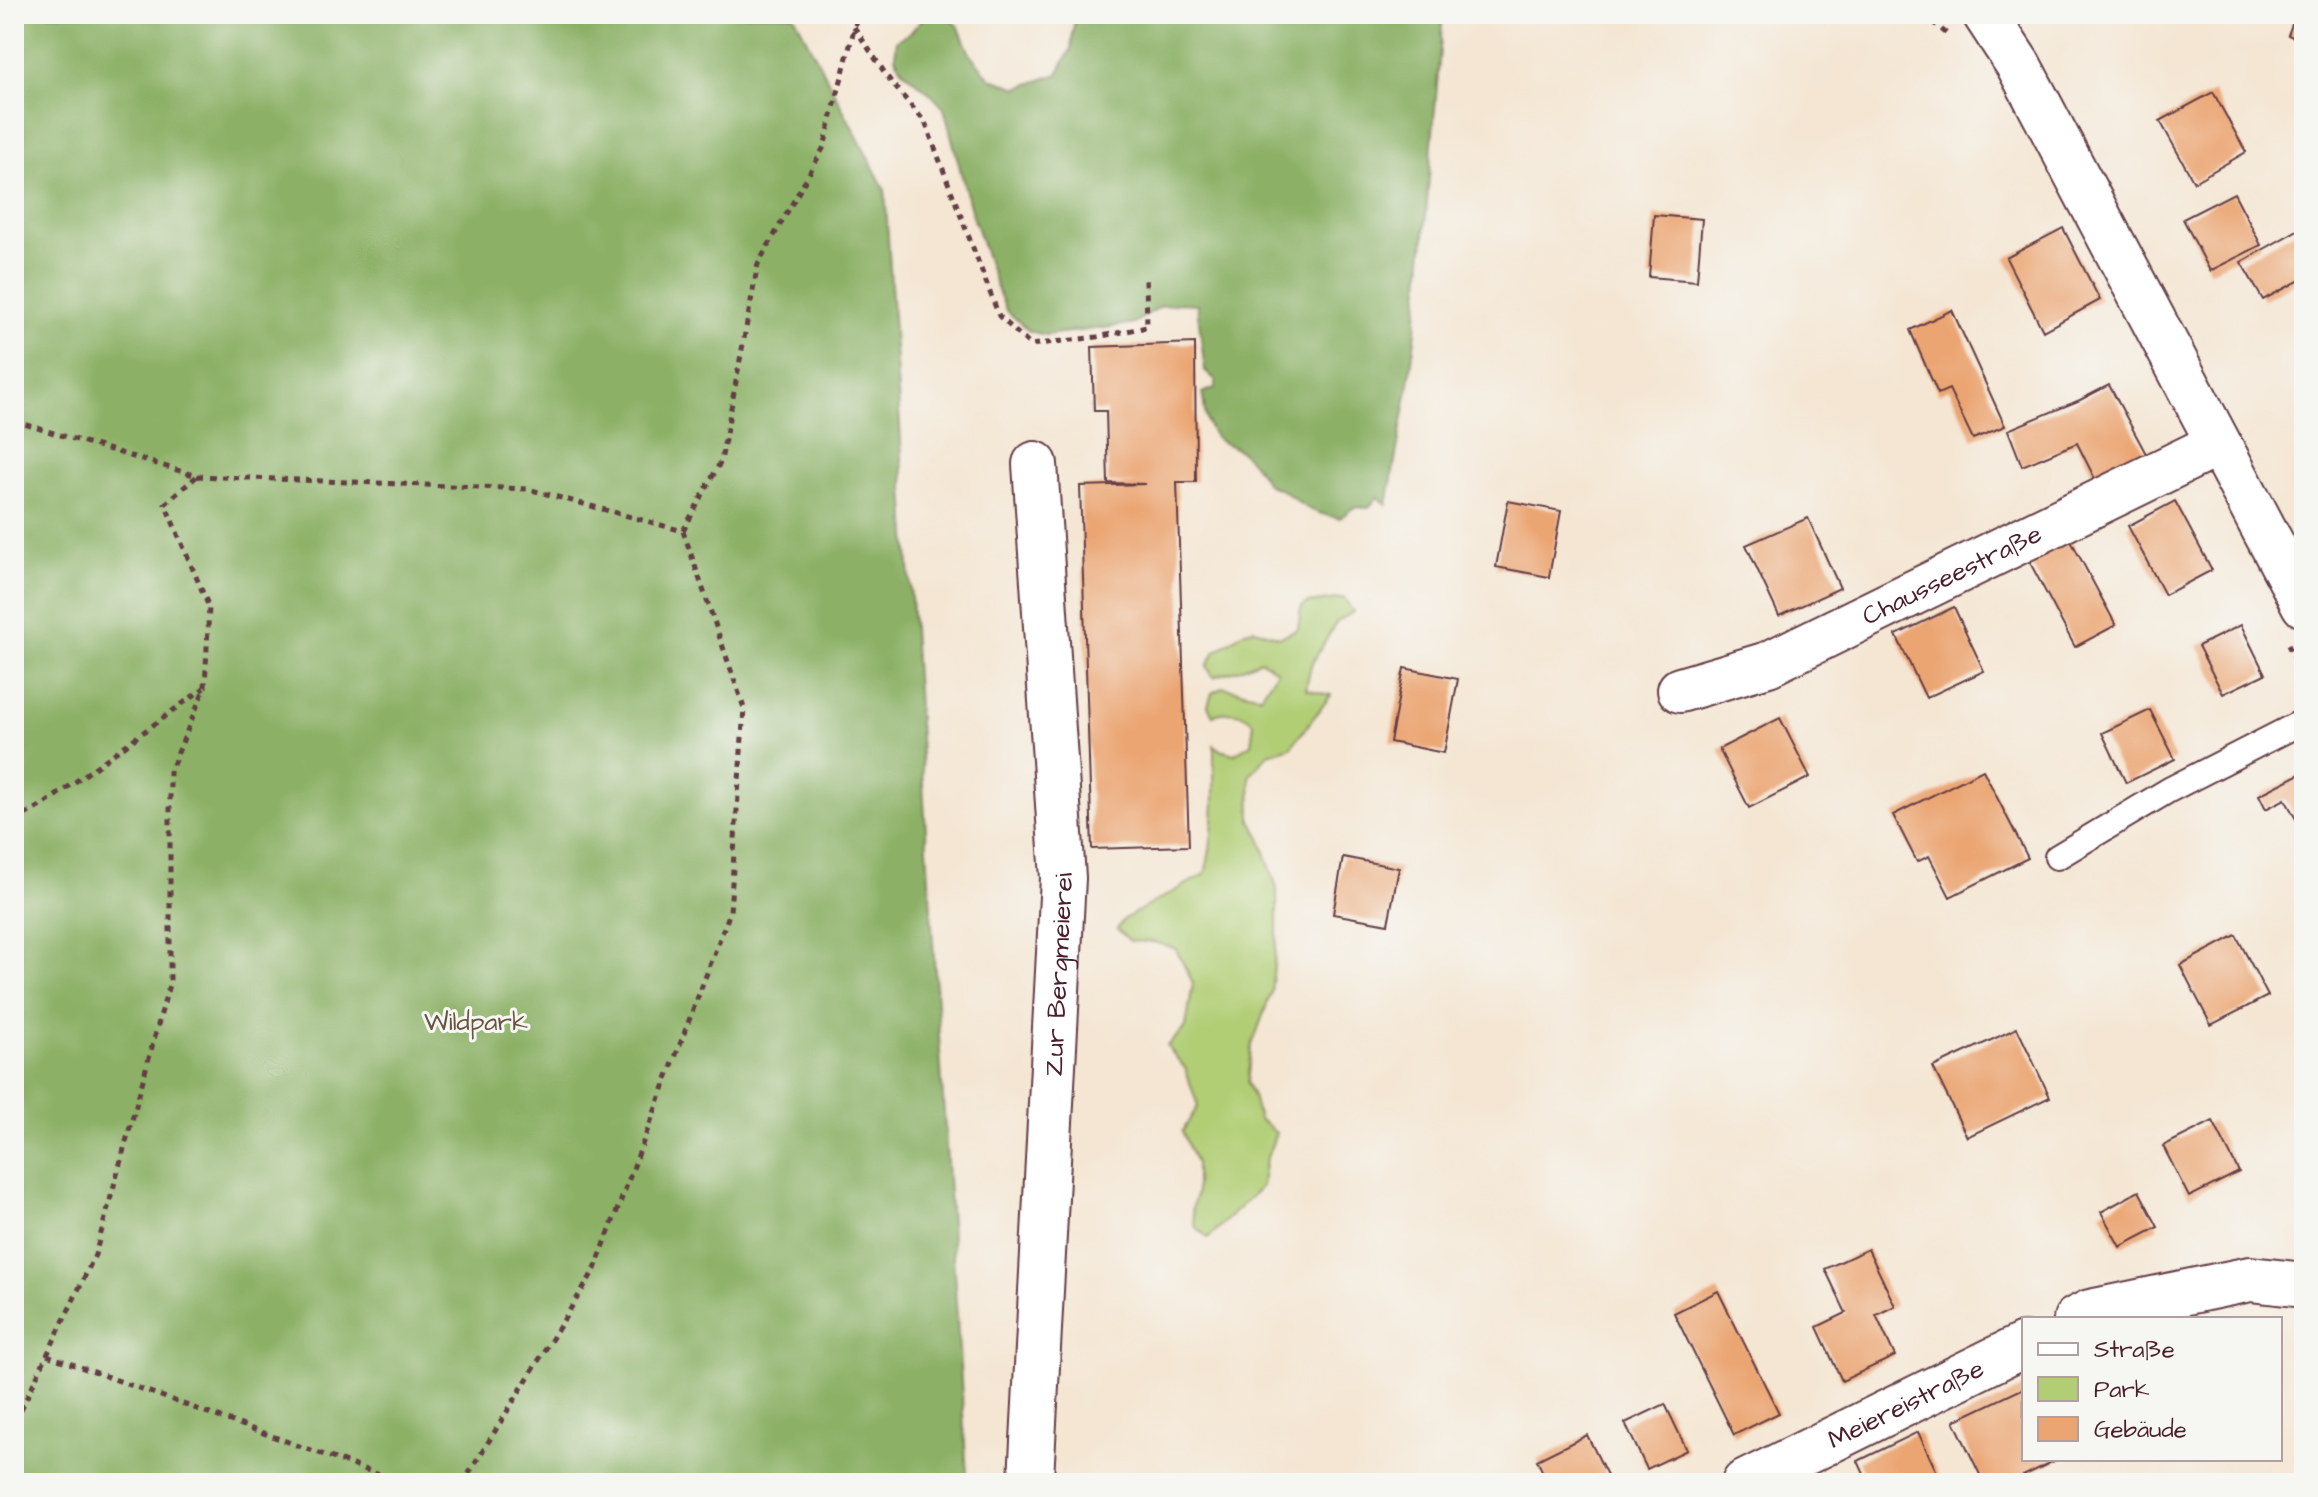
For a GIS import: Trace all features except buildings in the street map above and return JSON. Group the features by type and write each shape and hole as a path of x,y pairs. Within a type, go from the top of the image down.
{"street":[{"path":"1985,14 2019,66 2304,605"},
{"name":"Chausseestraße","path":"1680,690 1768,664 2218,444"},
{"name":"Zur Bergmeierei","path":"1034,1483 1031,1479 1063,878 1035,464"},
{"path":"2080,1317 2090,1312 2250,1279 2304,1285"},
{"name":"Meiereistraße","path":"1744,1483 2022,1346"}],"lane":[{"path":"2057,857 2169,790 2304,721"}],"path":[{"path":"463,1483 595,1269 730,912 744,708 683,531 721,461 758,264 824,147 858,14"},
{"path":"854,26 891,82 925,122 999,316 1030,345 1147,327 1146,280"},
{"path":"14,421 197,476 528,489 683,531"},
{"path":"14,1424 18,1409 95,1255 170,981 170,772 205,687 209,607 165,504 197,476"},
{"path":"14,821 46,803 205,687"},
{"path":"47,1355 402,1483"}],"green space":[{"name":"Wildpark","path":"14,14 794,15 885,190 967,1475 961,1483 14,1483"},
{"path":"926,14 949,16 959,28 970,54 990,78 1018,88 1058,74 1071,49 1077,14 1443,14 1416,331 1387,505 1377,497 1369,508 1354,507 1340,518 1316,512 1268,485 1247,457 1215,437 1207,419 1203,393 1215,388 1216,380 1205,371 1197,304 1161,306 1134,323 1045,335 1029,331 1006,310 972,214 944,108 903,71 895,57 897,40 911,32"},
{"path":"1344,598 1353,612 1336,623 1311,665 1306,689 1331,695 1291,747 1268,754 1250,775 1251,820 1277,888 1277,938 1271,993 1251,1048 1247,1083 1259,1119 1276,1133 1265,1163 1262,1186 1208,1238 1195,1226 1192,1209 1196,1195 1196,1163 1182,1132 1198,1106 1185,1068 1167,1046 1186,1027 1193,983 1176,949 1154,942 1130,941 1117,929 1124,919 1205,874 1213,826 1214,745 1234,754 1251,744 1254,723 1235,713 1213,715 1208,706 1212,693 1223,687 1261,696 1277,671 1261,660 1213,677 1207,666 1215,652 1245,631 1254,629 1280,637 1298,629 1301,608 1308,603"}]}
